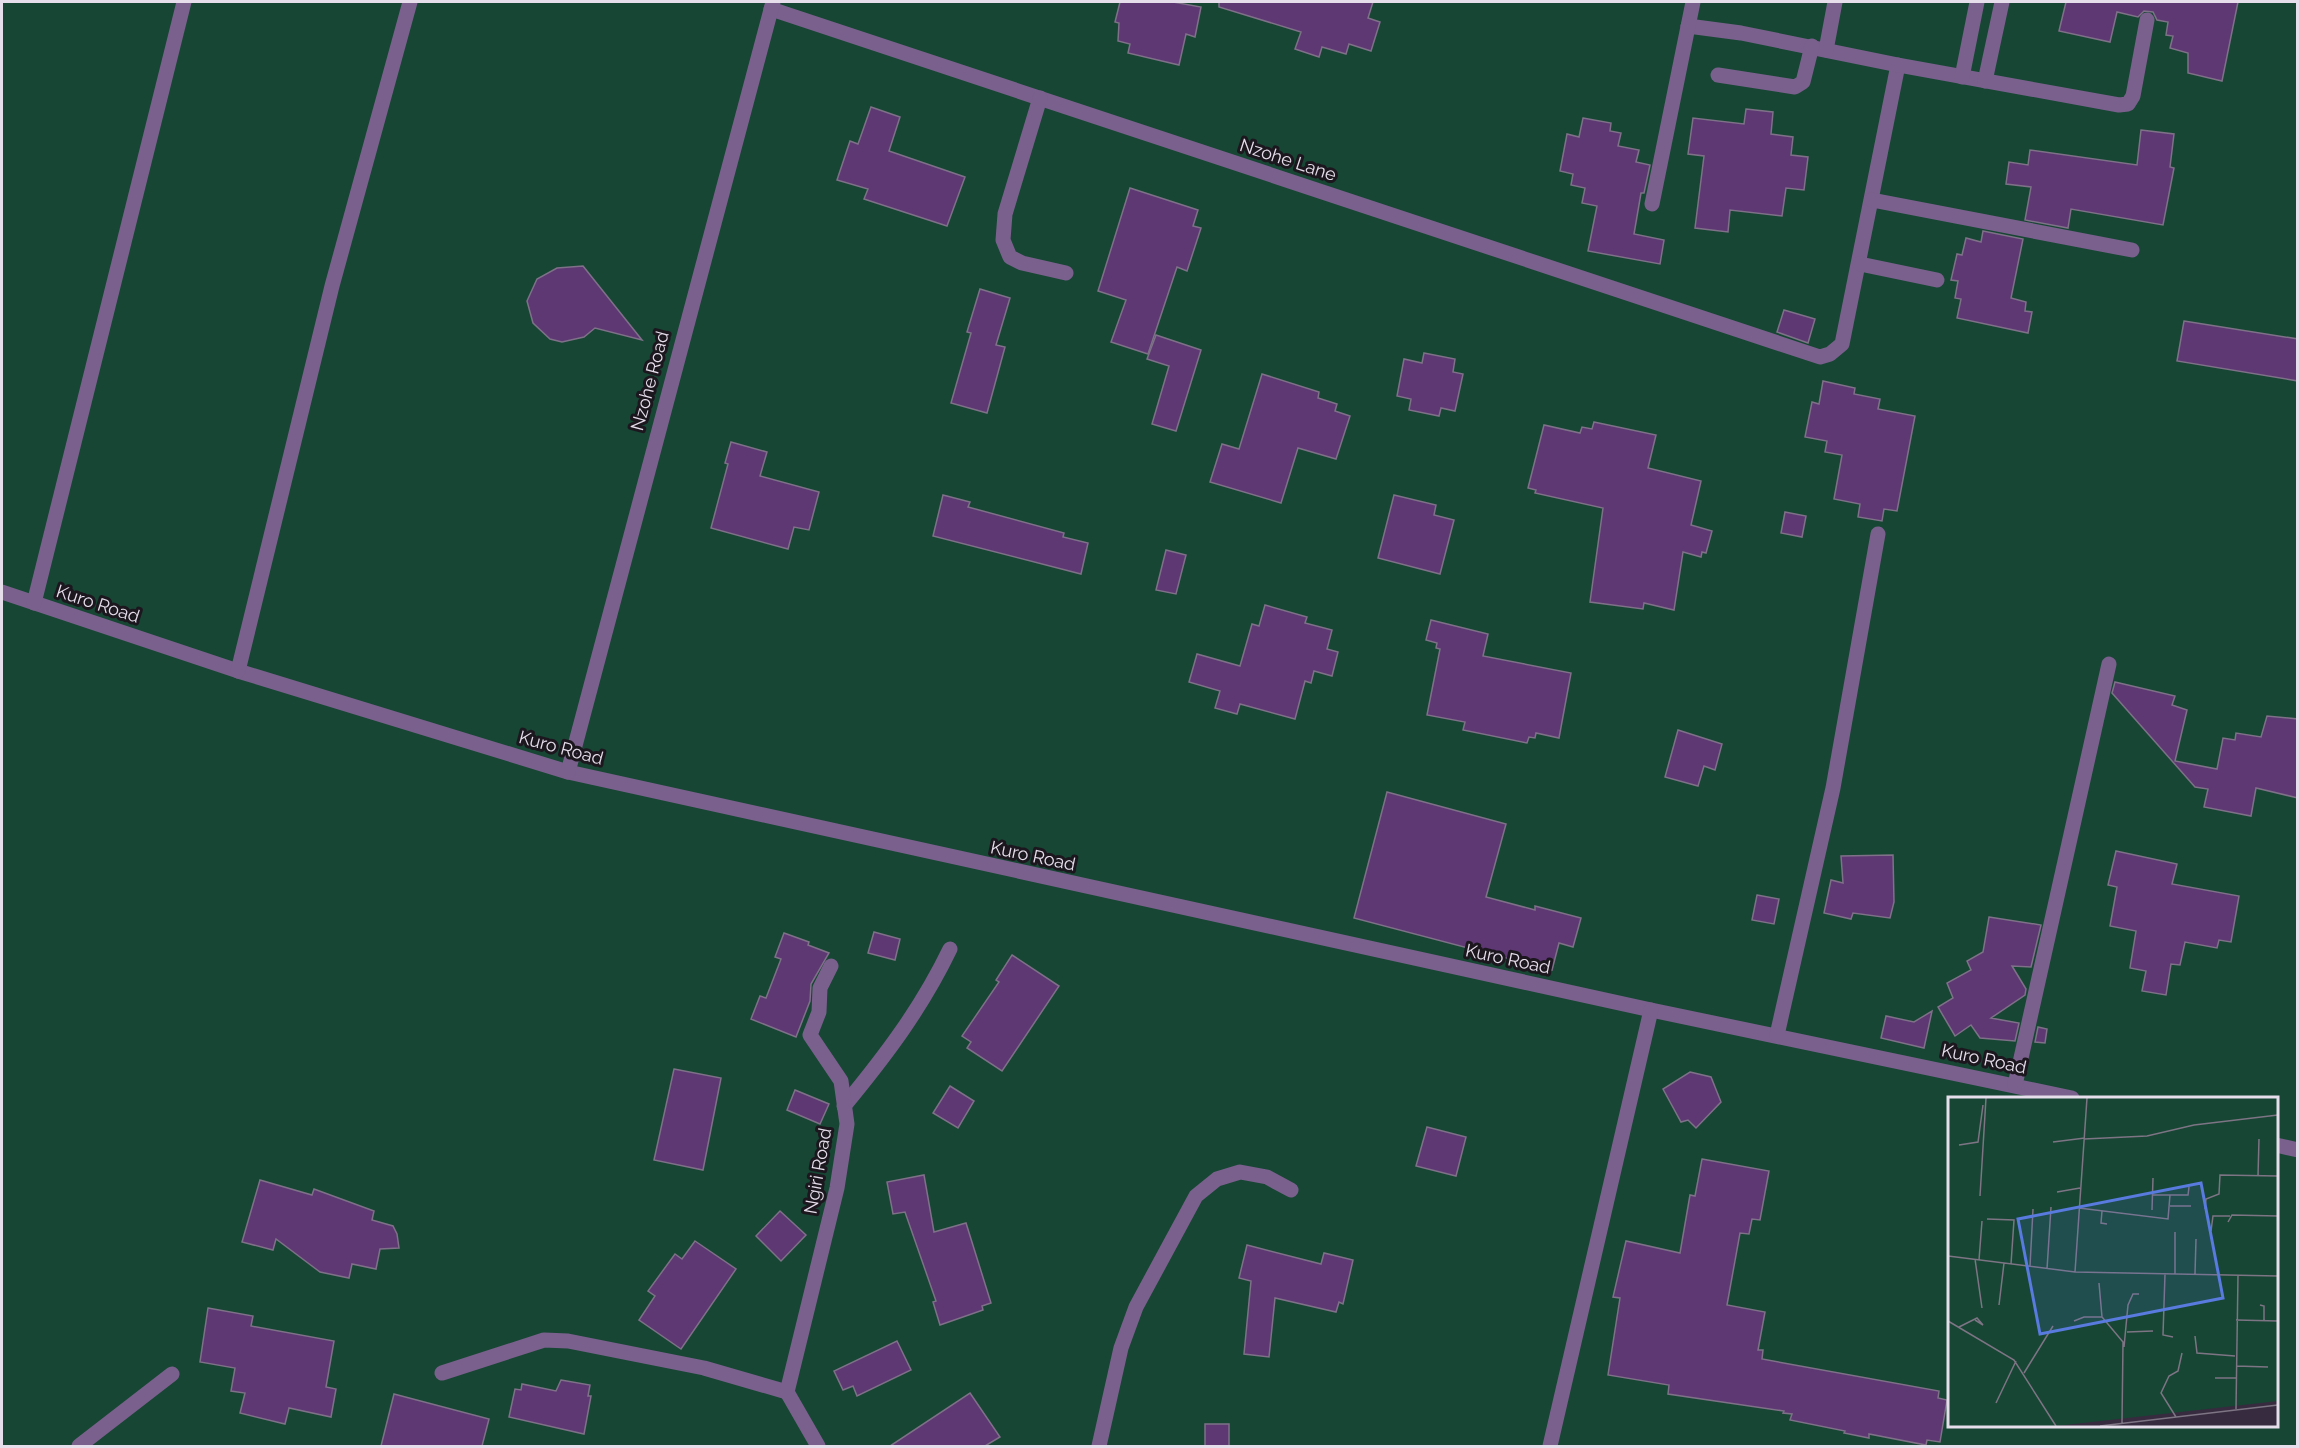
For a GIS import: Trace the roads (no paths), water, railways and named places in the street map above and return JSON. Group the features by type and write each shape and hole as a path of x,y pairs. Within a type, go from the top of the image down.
{"street":[{"path":"34,603 184,2"},
{"path":"237,670 332,286 410,2"},
{"path":"1652,204 1693,2"},
{"path":"1718,75 1796,87 1803,82 1819,48 1834,2"},
{"path":"1962,77 1977,2"},
{"path":"1986,81 2002,2"},
{"name":"Nzohe Lane","path":"772,5 1040,98 1791,350 1820,357 1830,354 1842,344 1860,264 1898,65"},
{"name":"Nzohe Road","path":"568,772 772,5"},
{"path":"1688,26 1819,48 1898,65 2118,105 2128,104 2133,96 2147,20"},
{"path":"1040,98 1005,214 1003,240 1010,257 1022,263 1066,273"},
{"path":"1872,200 2132,250"},
{"path":"1860,264 1937,280"},
{"path":"1778,1035 1833,788 1878,534"},
{"name":"Kuro Road","path":"2,592 237,670 568,772 1651,1010 2068,1097"},
{"path":"2015,1085 2109,664"},
{"path":"844,1106 900,1036 929,993 950,950"},
{"name":"Ngiri Road","path":"787,1392 837,1188 847,1124 841,1081 810,1035 819,1012 820,988 831,966"},
{"path":"1550,1446 1651,1010"},
{"path":"2278,1145 2298,1150"},
{"path":"1100,1446 1121,1348 1136,1307 1196,1196 1217,1179 1240,1172 1267,1177 1291,1190"},
{"path":"442,1373 544,1340 568,1341 704,1368 787,1392 818,1446"},
{"path":"80,1446 172,1374"}]}
